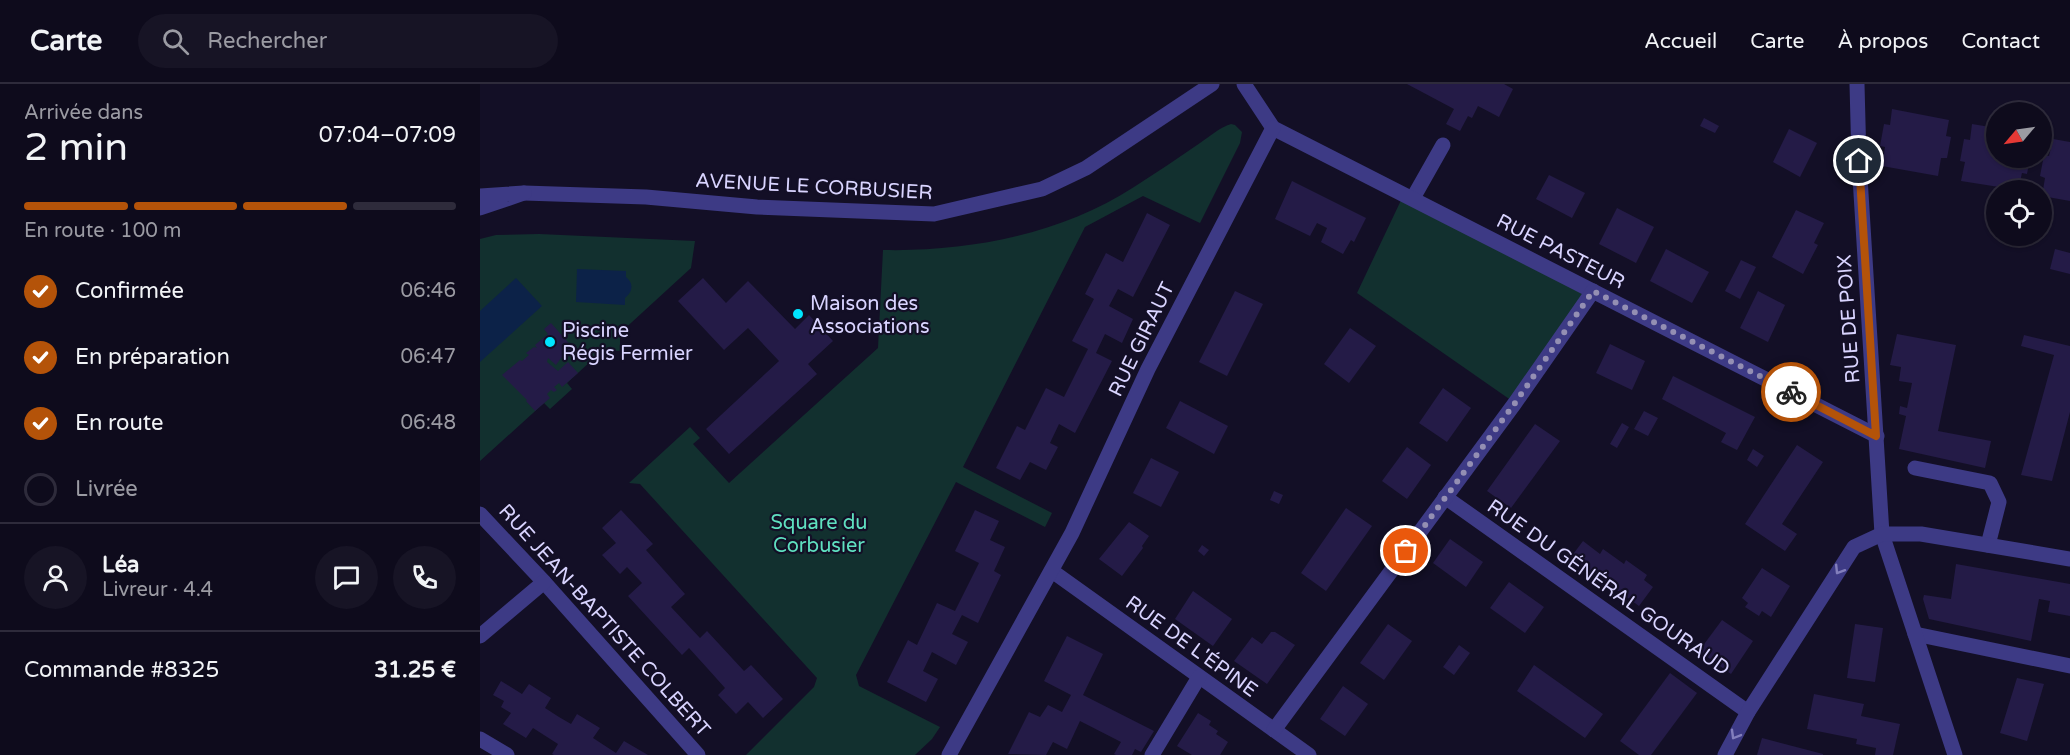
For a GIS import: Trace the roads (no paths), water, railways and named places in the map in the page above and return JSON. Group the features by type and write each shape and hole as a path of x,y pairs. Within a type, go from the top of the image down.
{"street":[{"name":"AVENUE LE CORBUSIER","path":"480,195 524,193 646,197 757,207 934,214 1042,189 1086,168 1212,84"},
{"path":"1244,84 1273,128"},
{"name":"RUE DE POIX","path":"1857,84 1859,161 1882,534 1955,755"},
{"name":"RUE PASTEUR","path":"1273,128 1876,436"},
{"name":"RUE GIRAUT","path":"949,755 1072,533 1148,369 1273,128"},
{"path":"1413,198 1443,145"},
{"name":"AVENUE LE CORBUSIER","path":"480,208 524,193"},
{"path":"1274,730 1515,403 1593,291"},
{"path":"1915,468 1990,483 1999,502 1988,545"},
{"name":"RUE DU GÉNÉRAL GOURAUD","path":"1445,497 1748,712"},
{"name":"RUE JEAN-BAPTISTE COLBERT","path":"480,514 544,582 698,755"},
{"path":"1725,755 1748,712 1854,547 1882,534 1921,534 2070,559"},
{"name":"RUE DE L'ÉPINE","path":"1052,571 1309,755"},
{"path":"480,636 544,582"},
{"path":"1915,634 2070,666"},
{"path":"1152,755 1199,677"},
{"path":"480,739 507,755"}],"water":[{"path":"577,269 626,271 631,288 625,298 625,305 576,302"},
{"path":"516,278 542,306 480,362 480,311"}],"place":[{"name":"Maison des Associations","path":"798,314"},
{"name":"Piscine Régis Fermier","path":"550,342"}],"park label":[{"name":"Square du Corbusier","path":"819,534"}]}
